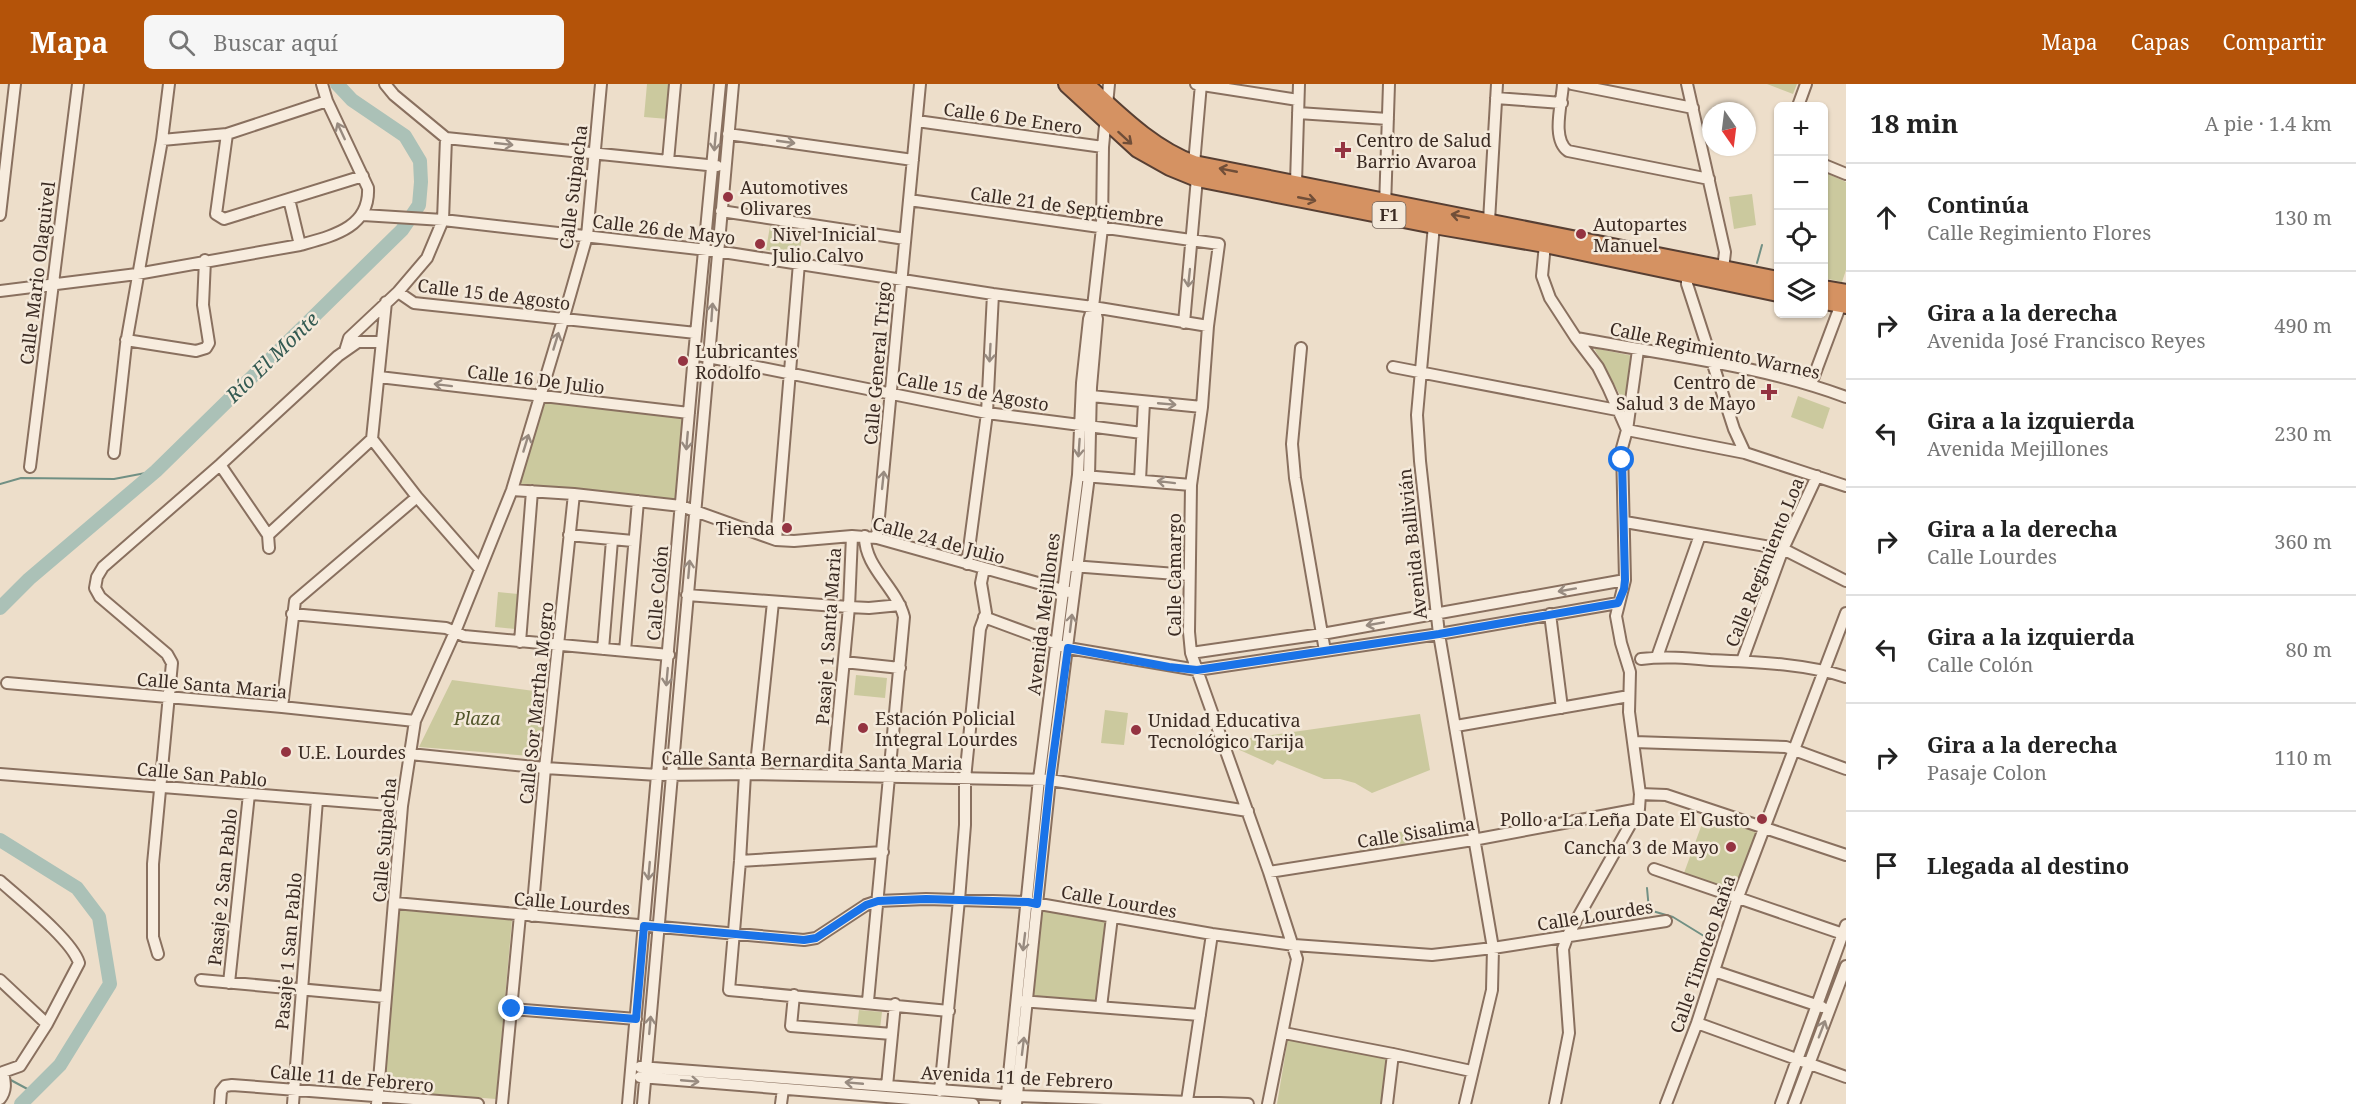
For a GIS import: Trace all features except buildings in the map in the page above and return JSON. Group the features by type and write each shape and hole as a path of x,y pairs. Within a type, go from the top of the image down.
{"highway":[{"name":"F1","path":"1067,84 1106,112"},
{"name":"F1","path":"1085,84 1138,149 1170,167 1296,183 1385,208 1434,225 1687,268 1723,269 1748,281"},
{"name":"F1","path":"1196,171 1385,208 1489,221 1748,281 1774,281"},
{"path":"1828,291 1845,297"},
{"path":"1828,300 1845,297"}],"street":[{"path":"0,215 15,84"},
{"name":"Calle Mario Olaguivel","path":"30,467 78,84"},
{"path":"114,453 126,340 162,140 169,84"},
{"path":"0,291 137,274 205,260 300,245 354,225 363,215 368,188 327,101 322,84"},
{"path":"385,84 394,95 446,138 725,167"},
{"name":"Calle Suipacha","path":"377,1100 402,806 415,721 512,490 563,320 587,236 601,84"},
{"path":"668,161 675,84"},
{"name":"Calle Colón","path":"628,1104 720,84"},
{"name":"Calle Colón","path":"643,1104 716,250 733,84"},
{"name":"Calle General Trigo","path":"868,1001 904,617 900,605 870,559 865,546 871,537 892,393 920,84"},
{"name":"Avenida Mejillones","path":"1069,592 1078,567 1086,427 1091,396 1096,319 1094,307 1102,228 1103,147 1109,84"},
{"path":"1196,84 1298,100"},
{"path":"1184,323 1193,240 1201,84"},
{"path":"1296,183 1299,84"},
{"path":"1385,208 1389,84"},
{"path":"1489,221 1497,84"},
{"path":"1563,84 1559,133 1563,147 1576,154 1709,179"},
{"path":"1572,84 1693,108"},
{"path":"1687,84 1725,252 1723,269"},
{"path":"1799,102 1806,84"},
{"path":"1496,98 1562,103"},
{"path":"162,140 227,134 327,101"},
{"path":"1298,113 1388,119"},
{"name":"Calle 6 De Enero","path":"917,121 1103,147"},
{"path":"227,134 216,214 224,219 363,176"},
{"path":"728,134 913,160"},
{"path":"345,351 349,338 398,292 427,258 443,220 446,138"},
{"path":"1828,167 1846,174"},
{"path":"289,199 300,245"},
{"name":"Calle 21 de Septiembre","path":"909,200 1220,244"},
{"path":"721,211 905,239"},
{"name":"Calle 26 de Mayo","path":"363,215 443,220 716,250 1208,326"},
{"name":"Avenida Ballivián","path":"1434,225 1417,416 1436,613 1493,948 1492,990 1465,1104"},
{"name":"Calle Camargo","path":"1220,244 1208,326 1202,407 1191,485 1189,575 1191,653 1248,811 1297,959 1268,1104"},
{"path":"1545,244 1542,276 1550,298 1598,367 1627,430"},
{"path":"126,340 196,351 206,348 209,343 203,305 205,260"},
{"path":"776,540 800,263"},
{"path":"1687,268 1687,284 1734,429 1745,453"},
{"name":"Calle 15 de Agosto","path":"398,292 414,303 696,333"},
{"path":"967,564 987,413 993,294"},
{"path":"1811,384 1845,297"},
{"path":"268,535 372,440 386,302"},
{"name":"Avenida Mejillones","path":"1086,427 1082,383 1089,319 1094,307"},
{"name":"Calle Regimiento Warnes","path":"1576,338 1712,362 1811,384 1846,397"},
{"path":"158,954 153,937 153,864 172,663 168,654 100,597 95,588 97,577 113,556 146,531 345,351 358,342 382,342"},
{"path":"1300,348 1292,444 1295,478 1325,651"},
{"path":"1555,1104 1569,1032 1563,949 1568,935 1639,809 1640,794 1629,696 1630,672 1616,616 1625,580 1622,448 1627,430 1638,350"},
{"name":"Calle 15 de Agosto","path":"694,355 987,413 1142,433"},
{"path":"1393,367 1617,410"},
{"name":"Calle 16 De Julio","path":"379,377 689,413"},
{"path":"1091,396 1202,407"},
{"path":"1140,480 1144,402"},
{"path":"1627,430 1745,453 1846,486"},
{"path":"372,440 417,497 480,569"},
{"path":"221,464 268,535 269,548"},
{"path":"1083,476 1191,485"},
{"name":"Avenida Mejillones","path":"1012,1100 1045,779 1069,592 1066,565 1083,476"},
{"name":"Calle Regimiento Loa","path":"1742,661 1783,549 1816,476"},
{"name":"Calle 24 de Julio","path":"512,490 574,494 681,506 776,540 871,537 1069,592"},
{"path":"520,642 532,491"},
{"name":"Calle Sor Martha Mogro","path":"532,916 574,494"},
{"path":"282,707 295,601 299,595 417,497"},
{"path":"625,651 638,501"},
{"path":"1625,522 1783,549 1846,581"},
{"path":"569,535 633,541"},
{"path":"1658,657 1700,535"},
{"name":"Pasaje 1 Santa Maria","path":"833,775 849,607 852,536"},
{"path":"603,649 612,540"},
{"path":"1066,565 1189,575"},
{"path":"940,1091 959,900 965,825 965,779 980,629 986,604 981,583 984,568"},
{"path":"1191,653 1322,634 1625,580"},
{"path":"687,595 869,608 900,605"},
{"path":"773,602 740,861 729,990 868,1001 948,1011"},
{"path":"984,617 1063,646 1169,667 1197,670 1439,634 1618,603"},
{"name":"Calle Timoteo Raña","path":"1666,1104 1697,1023 1738,897 1846,613"},
{"path":"292,614 446,628 464,636 669,655"},
{"path":"1550,614 1562,708"},
{"path":"1641,659 1658,657 1742,661 1825,670 1846,677"},
{"path":"844,662 900,668"},
{"name":"Calle Santa Maria","path":"7,682 415,721"},
{"path":"1456,726 1629,696"},
{"path":"1634,742 1786,747 1846,769"},
{"name":"Calle Santa Bernardita Santa Maria","path":"410,754 545,768 658,775 750,774 1045,779 1248,811"},
{"name":"Calle San Pablo","path":"0,774 402,806"},
{"name":"Pasaje 2 San Pablo","path":"229,983 249,794"},
{"path":"1640,794 1666,795 1846,855"},
{"name":"Pasaje 1 San Pablo","path":"293,1104 317,800"},
{"name":"Calle Sisalima","path":"1269,872 1473,840 1639,809"},
{"path":"740,861 883,852"},
{"path":"1654,869 1845,931 1817,1005 1794,1104"},
{"path":"0,881 67,943 77,956 79,963 47,1024 20,1066 1,1071 6,1083 0,1099"},
{"name":"Calle Lourdes","path":"395,903 804,940 816,938 866,905 878,901 959,900 1033,903 1212,934 1294,945 1432,955 1493,948 1666,921"},
{"path":"502,1104 520,915"},
{"path":"1101,1007 1112,917"},
{"path":"1187,1101 1212,934"},
{"path":"1781,1104 1830,1010 1846,966"},
{"path":"1714,971 1830,1010"},
{"path":"0,980 47,1024"},
{"path":"201,980 385,997"},
{"path":"794,995 791,1026 892,1034"},
{"path":"1022,1001 1200,1015"},
{"path":"887,1086 895,1005"},
{"path":"512,1009 636,1019"},
{"path":"1697,1023 1846,1077"},
{"path":"1284,1033 1393,1053 1471,1071"},
{"path":"1387,1104 1393,1053"},
{"path":"633,1066 646,1073"},
{"name":"Avenida 11 de Febrero","path":"631,1078 646,1073 784,1083 973,1104"},
{"path":"781,1104 784,1083"},
{"name":"Avenida 11 de Febrero","path":"784,1083 887,1086 1012,1100 1187,1101 1248,1104"},
{"name":"Calle 11 de Febrero","path":"220,1104 221,1090 225,1086 294,1089 377,1100 478,1104"}],"green space":[{"path":"647,84 671,84 668,119 644,117"},
{"path":"1767,84 1797,84 1793,94"},
{"path":"1828,174 1846,182 1846,270 1842,282 1828,279"},
{"path":"1752,194 1756,225 1734,229 1729,197"},
{"path":"770,226 803,231 799,255 766,250"},
{"path":"1594,348 1633,356 1625,404"},
{"path":"1798,396 1830,408 1823,429 1791,417"},
{"path":"545,403 683,417 678,501 518,485"},
{"path":"498,592 518,594 515,629 495,627"},
{"path":"856,675 887,678 885,698 854,695"},
{"name":"Plaza","path":"452,680 549,693 543,757 419,747"},
{"path":"1105,710 1128,713 1124,745 1101,743"},
{"path":"1420,714 1430,770 1372,793 1355,783 1340,779 1324,779 1277,760 1273,765 1233,747 1229,741"},
{"path":"1706,813 1756,831 1735,891 1684,873"},
{"path":"1390,831 1403,832 1422,841 1359,851 1372,837"},
{"path":"1043,909 1107,920 1098,1004 1032,1000"},
{"path":"399,910 512,920 496,1099 383,1090"},
{"path":"859,1010 882,1012 880,1029 857,1027"},
{"path":"1288,1038 1388,1057 1382,1104 1277,1104"}],"waterway":[{"name":"Río El Monte","path":"0,608 29,579 156,471 402,230 419,205 420,161 405,136 352,100 337,84"},
{"path":"1757,263 1762,245"},
{"path":"0,484 21,478 114,479 156,471"},
{"name":"Río El Monte","path":"0,840 77,888 99,917 110,984 60,1065 21,1104"},
{"path":"1647,888 1649,910 1673,917 1712,941"},
{"path":"7,1078 33,1092"}],"place":[{"name":"Centro de Salud Barrio Avaroa","path":"1343,150"},
{"name":"Automotives Olivares","path":"728,197"},
{"name":"Autopartes Manuel","path":"1581,234"},
{"name":"Nivel Inicial Julio Calvo","path":"760,244"},
{"name":"Lubricantes Rodolfo","path":"683,361"},
{"name":"Centro de Salud 3 de Mayo","path":"1769,392"},
{"name":"Tienda","path":"787,528"},
{"name":"Estación Policial Integral Lourdes","path":"863,728"},
{"name":"Unidad Educativa Tecnológico Tarija","path":"1136,730"},
{"name":"U.E. Lourdes","path":"286,752"},
{"name":"Pollo a La Leña Date El Gusto","path":"1762,819"},
{"name":"Cancha 3 de Mayo","path":"1731,847"}],"route":[{"path":"512,1009 636,1019 644,926 804,940 816,938 866,905 878,901 926,899 1037,904 1050,780 1068,648 1197,670 1439,634 1618,603 1625,580 1622,460"}]}
